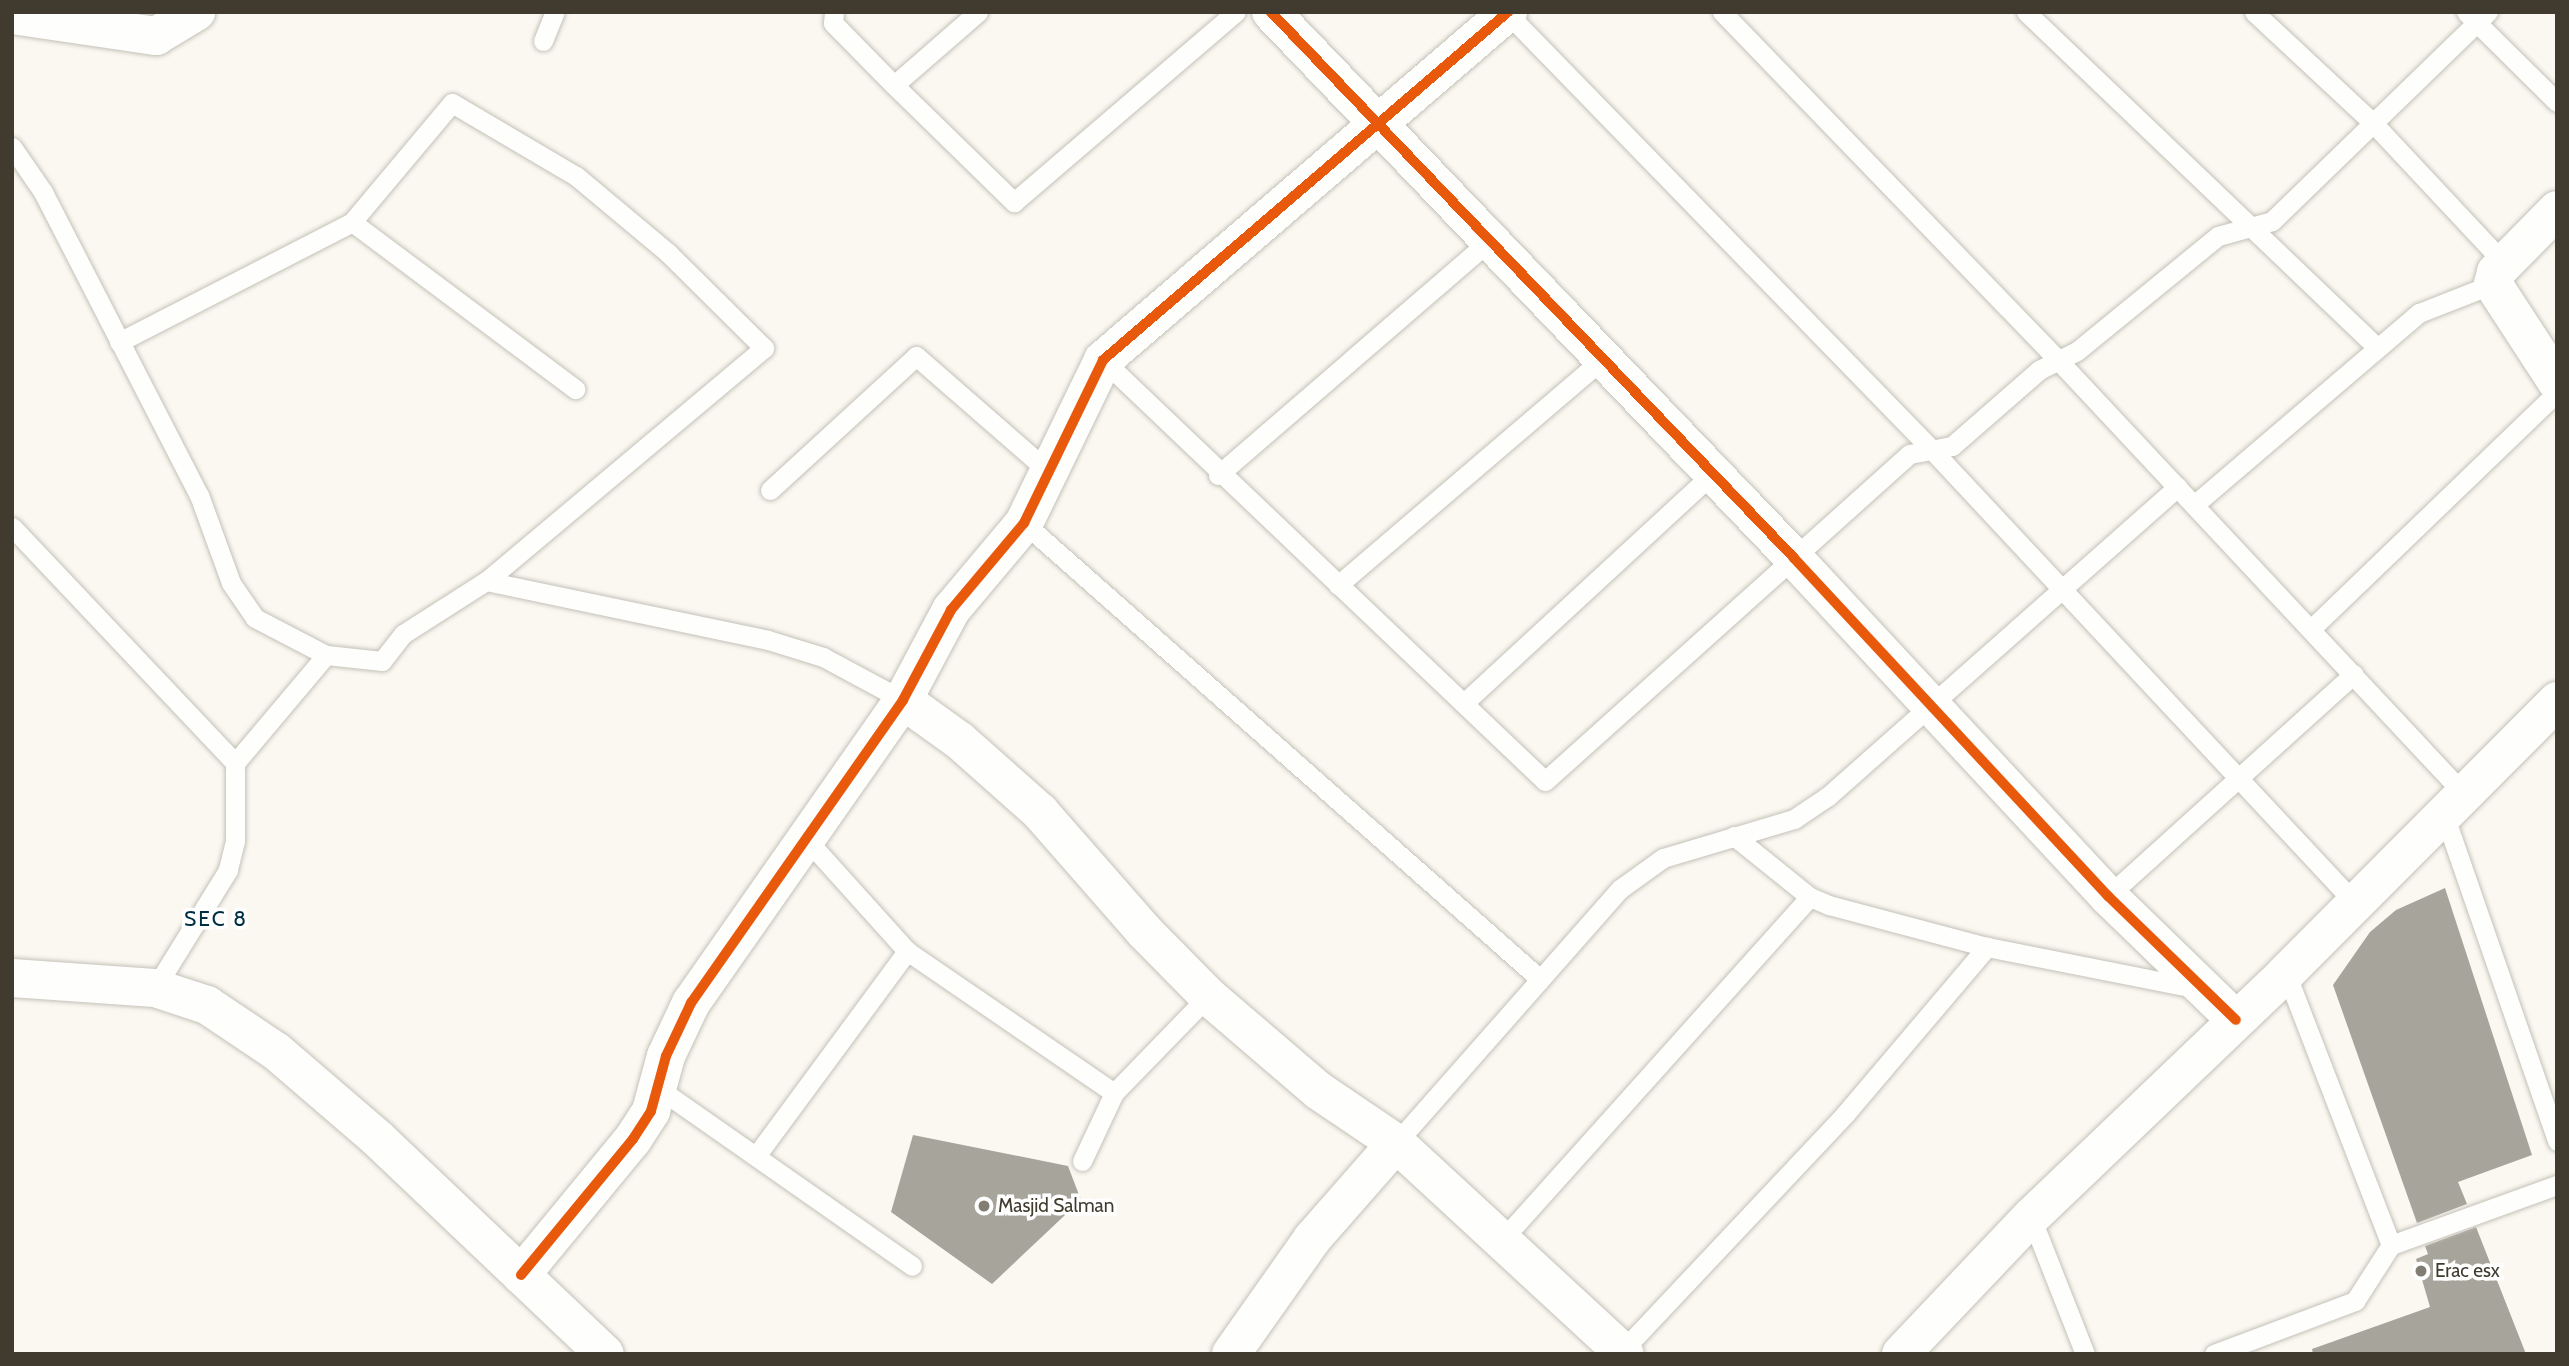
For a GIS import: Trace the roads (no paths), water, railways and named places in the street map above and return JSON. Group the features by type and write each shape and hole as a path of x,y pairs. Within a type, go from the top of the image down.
{"street":[{"path":"12,15 156,36 196,12"},
{"path":"1271,12 1380,123 1488,242 1601,360 1793,557 2108,896 2236,1020"},
{"path":"521,1275 633,1139 658,1088 666,1056 691,1003 762,895 808,841 903,700 951,610 1024,523 1103,360 1507,13"},
{"path":"2557,210 2499,274 2557,382"},
{"path":"903,700 960,741 1040,812 1143,931 1208,996 1319,1091 1395,1143 1624,1352"},
{"path":"1901,1354 2031,1217 2286,973 2557,701"},
{"path":"12,978 155,988 206,1005 277,1052 605,1354"},
{"path":"1231,1354 1312,1239 1395,1143"}],"lane":[{"path":"543,41 555,12"},
{"path":"834,12 833,23 1014,202 1236,12"},
{"path":"894,85 978,12"},
{"path":"1722,12 2312,628 2354,674 2455,806 2557,1141"},
{"path":"2026,12 2255,228 2376,347"},
{"path":"2194,505 2418,313 2499,274 2374,123 2254,12"},
{"path":"1507,13 1933,451 2355,903"},
{"path":"1103,360 1218,475 1465,702 1545,781 1910,454 1952,446 2039,370 2077,351 2218,236 2255,228 2272,221 2374,123 2477,16 2557,102"},
{"path":"12,147 43,192 119,342 199,495 230,583 255,618 326,655 382,661 426,617 486,581 764,348 668,253 576,176 452,103 352,222 119,342"},
{"path":"352,222 575,389"},
{"path":"1218,475 1488,242"},
{"path":"770,490 916,356 1049,472"},
{"path":"1338,585 1601,360"},
{"path":"2312,628 2557,393"},
{"path":"1465,702 1712,474"},
{"path":"1395,1143 1630,881 1663,858 1794,819 1827,797 2178,487"},
{"path":"1024,523 1540,979"},
{"path":"12,527 235,763"},
{"path":"486,581 768,640 823,657 903,700"},
{"path":"155,988 228,870 235,841 235,763 326,655"},
{"path":"2108,896 2354,674"},
{"path":"1734,836 1810,897 1987,947 2203,989"},
{"path":"808,841 907,951 1114,1093"},
{"path":"1501,1241 1810,897"},
{"path":"1624,1352 1846,1113 1987,947"},
{"path":"756,1156 907,951"},
{"path":"2286,973 2391,1245"},
{"path":"1082,1161 1114,1093 1208,996"},
{"path":"658,1088 912,1266"},
{"path":"2214,1354 2355,1301 2391,1245 2557,1185"},
{"path":"2031,1217 2085,1354"}],"place":[{"name":"Masjid Salman","path":"984,1206"},
{"name":"Erac esx","path":"2421,1271"}],"district":[{"name":"SEC 8","path":"216,919"}]}
